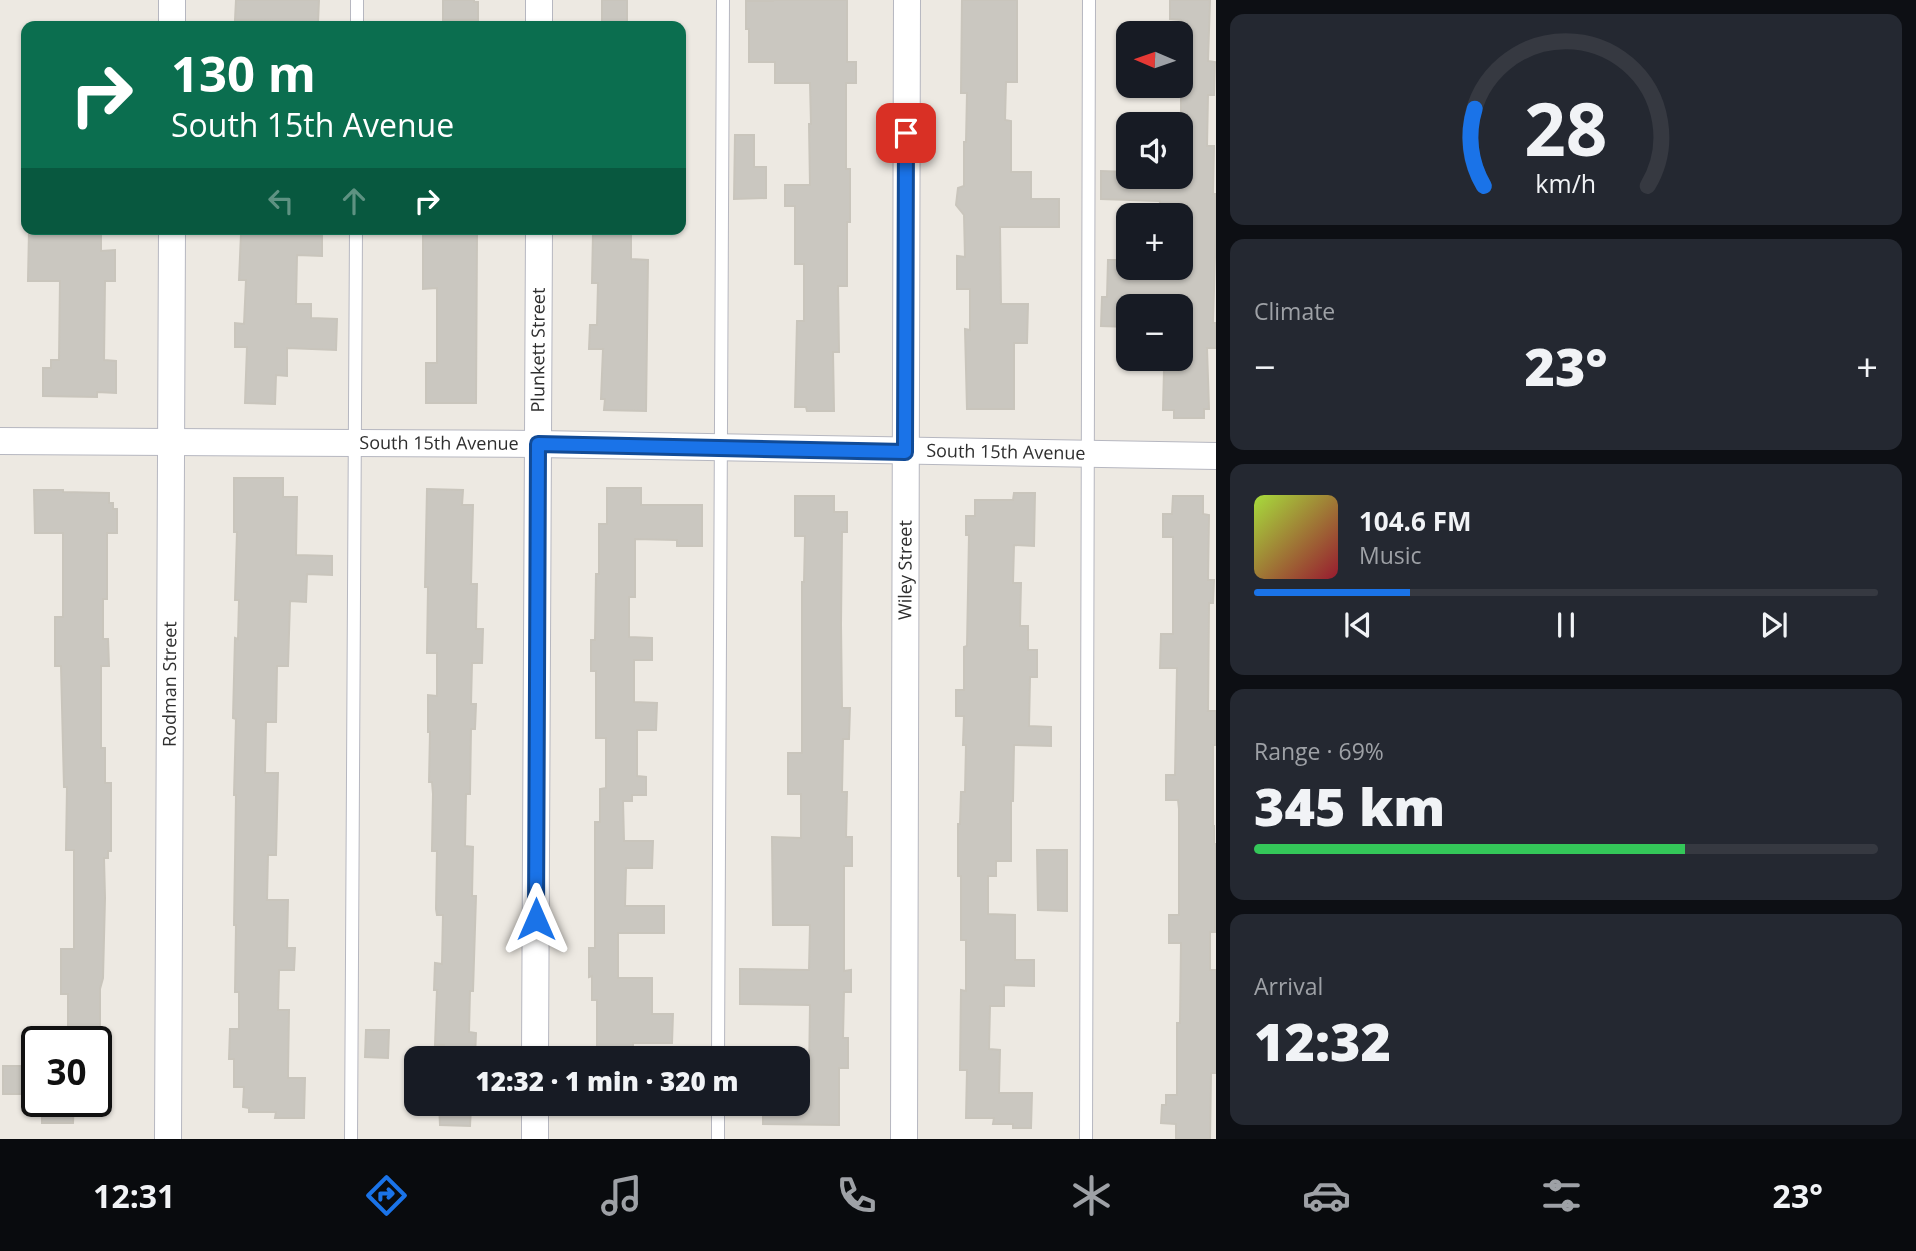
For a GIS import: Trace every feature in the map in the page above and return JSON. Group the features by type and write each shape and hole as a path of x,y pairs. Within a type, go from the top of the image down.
{"street":[{"path":"172,0 172,21"},
{"path":"539,21 540,0"},
{"name":"Wiley Street","path":"904,1139 907,0"},
{"name":"Rodman Street","path":"168,1139 172,235"},
{"name":"Plunkett Street","path":"535,1046 539,235"},
{"name":"South 15th Avenue","path":"0,441 538,444 1216,456"},
{"path":"535,1116 535,1139"}],"lane":[{"path":"357,0 357,21"},
{"path":"718,1046 723,0"},
{"path":"1086,1139 1089,0"},
{"path":"351,1139 356,235"},
{"path":"718,1116 718,1139"}],"building":[{"path":"236,0 319,0 318,21 235,20"},
{"path":"443,0 478,2 478,20 443,20"},
{"path":"602,0 627,0 627,21 602,21"},
{"path":"847,0 847,62 856,62 856,83 846,83 846,169 850,169 850,222 847,222 847,286 838,286 839,352 833,352 834,411 807,411 806,407 795,407 797,321 804,321 804,264 795,264 795,206 785,206 785,185 810,185 810,83 775,83 775,62 749,62 746,1"},
{"path":"962,0 1017,0 1017,82 1006,82 1005,120 1011,121 1011,172 1031,172 1031,199 1059,199 1059,227 1000,227 1001,304 1028,304 1027,343 1014,343 1014,409 967,409 965,329 970,330 970,289 957,289 957,256 965,257 964,215 956,205 958,188 964,186 966,142 967,93 961,93"},
{"path":"1170,0 1210,0 1208,61 1215,62 1214,95 1208,95 1207,146 1214,146 1213,194 1216,194 1216,224 1213,323 1216,323 1216,348 1207,348 1209,409 1204,409 1204,418 1174,418 1174,410 1163,410 1164,371 1193,371 1193,294 1116,294 1116,327 1101,326 1102,297 1107,297 1108,260 1116,260 1116,280 1193,280 1193,203 1101,199 1101,171 1116,172 1116,189 1193,189 1193,112 1181,112 1181,98 1194,98 1194,21 1170,19"},
{"path":"735,135 754,135 754,167 766,167 766,198 734,199"},
{"path":"29,235 101,235 101,251 115,250 115,281 105,281 104,360 116,361 116,393 97,392 97,397 43,396 43,368 51,368 51,360 59,360 60,281 28,281"},
{"path":"241,235 322,236 322,256 297,255 296,304 311,304 311,318 337,319 336,350 287,348 287,376 276,375 275,404 245,403 247,347 235,347 235,323 244,324 246,280 239,280"},
{"path":"423,235 477,235 476,403 426,403 426,363 437,363 437,288 423,289"},
{"path":"593,235 631,235 631,259 648,260 646,411 604,410 605,399 601,399 603,349 589,349 590,325 597,325 598,283 592,283"},
{"path":"234,478 283,478 283,497 297,497 296,555 332,556 332,575 307,574 306,602 290,601 288,666 277,666 276,722 266,722 265,773 278,773 276,855 268,855 267,900 288,900 287,948 295,948 294,970 279,970 278,1010 289,1010 288,1078 305,1078 304,1118 275,1118 276,1112 249,1112 249,1108 243,1107 244,1087 234,1087 234,1059 229,1059 230,1029 239,1029 239,992 235,992 234,925 236,719 233,718 239,600 235,600 237,532 234,532"},
{"path":"607,488 641,488 641,505 702,505 702,546 677,546 677,540 635,539 635,597 629,597 629,637 652,638 652,660 634,660 634,702 657,703 656,730 637,730 637,776 646,777 646,795 632,795 632,801 623,801 624,841 653,841 652,868 626,868 625,906 664,906 664,933 618,933 618,978 652,978 652,1014 673,1014 672,1043 597,1046 597,1000 592,1000 589,948 595,948 595,822 600,822 600,789 606,788 606,738 596,738 596,671 591,671 591,640 595,640 599,524 607,524"},
{"path":"427,489 463,490 462,505 473,505 471,584 477,584 476,629 483,629 482,663 472,663 471,704 476,704 475,729 471,729 470,794 466,794 465,846 473,847 472,896 476,896 469,1032 476,1033 475,1046 435,1045 435,963 442,964 443,915 437,915 436,909 437,851 432,851 433,794 432,782 429,782 428,695 437,696 437,653 427,653 428,587 425,587"},
{"path":"34,490 109,493 109,503 113,503 113,509 117,509 117,533 107,533 107,599 103,599 103,639 108,639 109,666 101,666 101,748 105,748 105,783 111,783 111,851 108,851 108,858 104,858 100,1026 68,1026 68,994 61,994 61,949 74,949 74,850 66,850 67,787 64,787 61,666 55,666 55,617 63,617 63,533 35,533"},
{"path":"1014,493 1035,493 1034,546 1014,545 1013,583 1021,583 1020,626 1028,626 1028,650 1037,650 1037,677 1030,677 1029,726 1051,727 1051,746 1014,745 1011,861 996,861 996,876 988,876 988,914 1015,915 1015,960 1034,960 1034,986 1004,985 1004,1006 990,1006 989,1049 1000,1050 999,1093 1032,1093 1031,1128 993,1124 994,1118 966,1118 967,1070 960,1070 961,990 966,991 966,940 961,940 958,824 961,792 965,792 966,745 963,745 964,716 956,716 956,690 964,690 964,647 967,646 969,535 966,535 966,516 975,516 975,500 1013,500"},
{"path":"795,496 834,496 834,512 847,512 847,532 842,532 842,708 850,708 849,739 843,739 842,792 847,792 846,837 852,837 852,866 844,866 844,971 851,970 851,992 844,992 843,1038 848,1038 848,1068 839,1068 839,1125 763,1124 763,1116 810,1116 810,1005 740,1004 740,969 809,970 810,925 773,925 772,837 801,838 801,794 788,794 788,753 802,753 802,582 805,536 795,536"},
{"path":"1173,496 1203,496 1203,514 1209,515 1208,580 1214,580 1213,603 1209,603 1208,711 1216,711 1216,745 1213,745 1215,932 1210,932 1210,970 1216,970 1216,1073 1211,1073 1210,1139 1176,1139 1176,1124 1161,1123 1162,1105 1166,1105 1166,1095 1177,1095 1177,1023 1180,1023 1181,943 1169,943 1169,915 1179,915 1179,809 1178,800 1166,800 1166,775 1175,775 1177,668 1160,668 1161,634 1173,634 1173,537 1163,537 1163,514 1172,514"},
{"path":"1037,850 1067,850 1067,911 1038,910"},
{"path":"366,1030 389,1030 388,1058 365,1057"},
{"path":"3,1066 21,1066 21,1094 3,1094"},
{"path":"440,1116 471,1116 470,1126 440,1125"},
{"path":"42,1117 73,1117 73,1123 42,1123"}],"route":[{"path":"536,919 538,444 905,452 906,133"}]}
